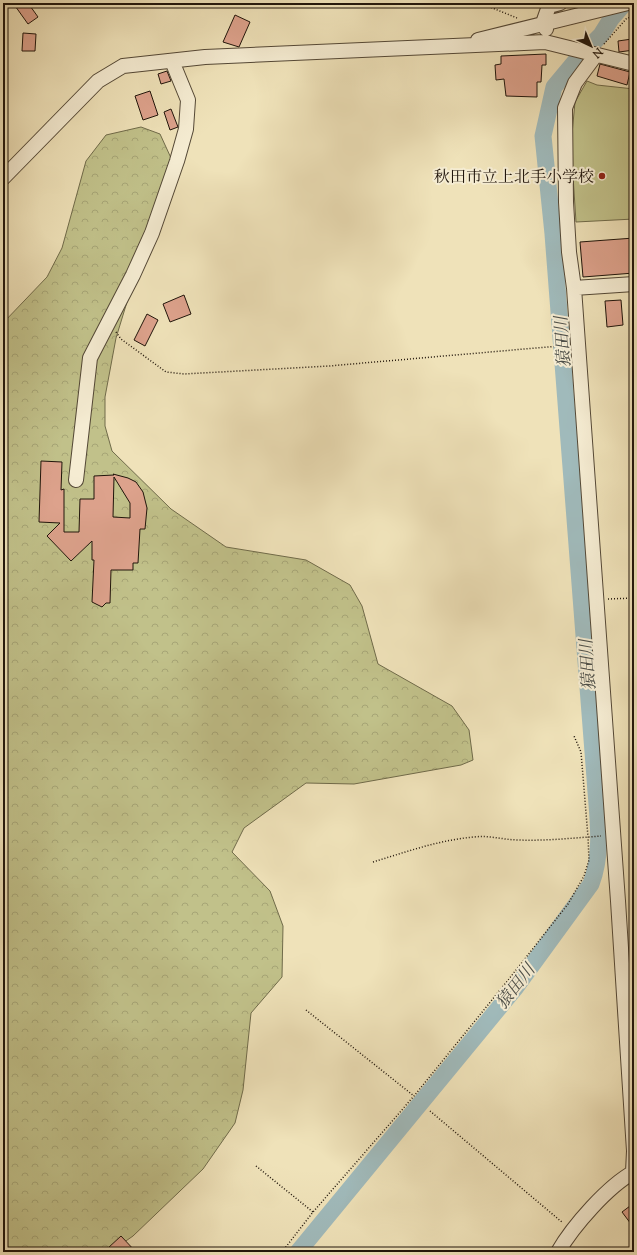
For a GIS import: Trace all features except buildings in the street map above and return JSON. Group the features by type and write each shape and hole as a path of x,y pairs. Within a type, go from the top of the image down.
{"street":[{"path":"552,43 543,23 549,6 560,3"},
{"path":"454,46 628,3"},
{"path":"3,178 98,81 123,66 205,57 552,43 595,56 634,64"},
{"path":"558,1252 572,1231 607,1192 634,1172 634,1151 613,836 595,600 574,288 569,252 566,202 565,108 575,83 595,56"},
{"path":"76,480 90,358 152,233 177,161 186,129 188,100 172,61"},
{"path":"574,288 634,284"}],"path":[{"path":"480,3 520,20 526,27"},
{"path":"595,56 627,18 634,17"},
{"path":"109,321 121,339 166,372 184,374 329,366 559,346"},
{"path":"595,600 634,598"},
{"path":"282,1252 313,1212 414,1096 509,979 568,904 584,876 589,860 588,837 581,752 574,736"},
{"path":"373,862 435,843 474,836 493,836 516,840 540,841 613,836"},
{"path":"306,1010 414,1096"},
{"path":"430,1111 572,1231"},
{"path":"256,1166 313,1212"}],"green space":[{"name":"秋田市立上北手小学校","path":"587,81 597,85 634,89 634,219 576,222 571,145 575,102"},
{"path":"141,127 160,134 171,158 116,338 105,397 105,426 112,451 171,509 226,547 306,560 350,585 362,606 378,664 452,706 469,730 473,760 461,765 354,784 306,783 244,828 232,852 270,891 283,926 282,977 251,1013 243,1090 235,1123 203,1169 133,1236 110,1252 3,1252 3,323 47,277 62,248 86,161 106,135"}],"waterway":[{"name":"猿田川","path":"298,1252 516,987 591,884 595,871 599,845 599,831 553,234 543,136 554,87 579,57 601,35 611,19 625,3"}],"place":[{"name":"秋田市立上北手小学校","path":"602,176"}]}
